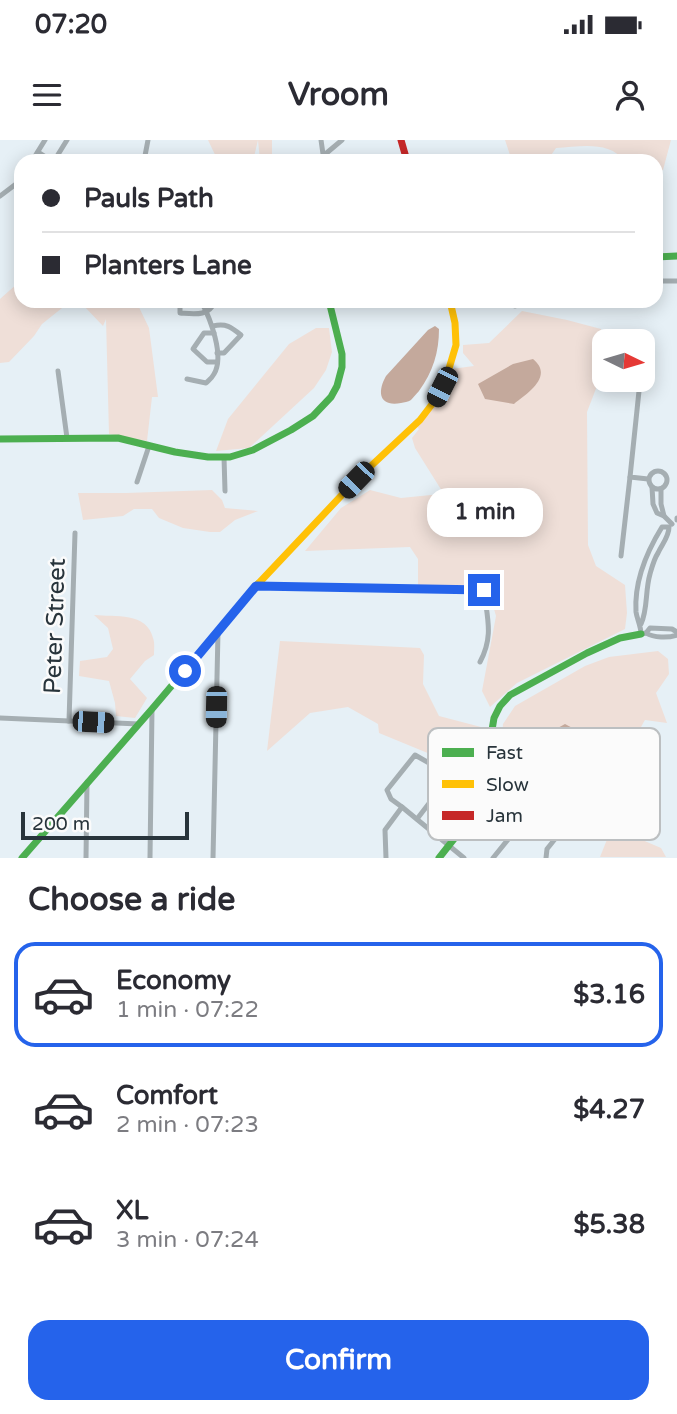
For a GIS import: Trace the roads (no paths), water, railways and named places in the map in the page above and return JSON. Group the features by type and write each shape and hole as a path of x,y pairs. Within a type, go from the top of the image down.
{"street":[{"path":"41,154 38,152 45,140"},
{"path":"329,154 342,140"},
{"path":"180,308 180,313 201,314 210,308"},
{"path":"187,379 206,383 215,374 217,353 214,330 204,308"},
{"path":"0,439 123,439 191,455 224,457 253,450 290,432 309,419 329,398 340,377 342,360 341,343 330,308"},
{"path":"22,858 256,586 356,480 420,420 436,399 456,345 452,308"},
{"path":"217,353 224,354 241,335 230,326 221,325 204,333 192,349 207,362 217,362"},
{"path":"58,371 67,438"},
{"path":"621,556 639,392"},
{"path":"137,482 149,446"},
{"path":"224,457 225,491"},
{"path":"648,479 657,470 662,471 669,480 661,489 664,516"},
{"path":"630,477 648,479"},
{"path":"648,479 657,513 674,522"},
{"path":"652,487 661,489"},
{"path":"641,624 645,615 649,576 656,555 674,522"},
{"path":"644,633 636,615 637,589 643,565 650,546 662,527 674,522"},
{"name":"Peter Street","path":"69,721 75,533"},
{"path":"256,586 484,590 489,637 487,649 480,662"},
{"path":"492,728 495,714 510,695 587,653 620,638 644,633 650,628 672,629 677,633"},
{"path":"213,858 218,632"},
{"path":"150,858 152,709"},
{"path":"0,718 139,724"},
{"path":"428,762 415,755 387,790 391,799 428,828"},
{"path":"86,858 87,782"},
{"path":"416,819 428,804"},
{"path":"386,858 385,830 402,807"},
{"path":"443,840 464,858"},
{"path":"439,858 453,840"},
{"path":"493,858 507,840"},
{"path":"545,858 547,849 554,840"}]}
